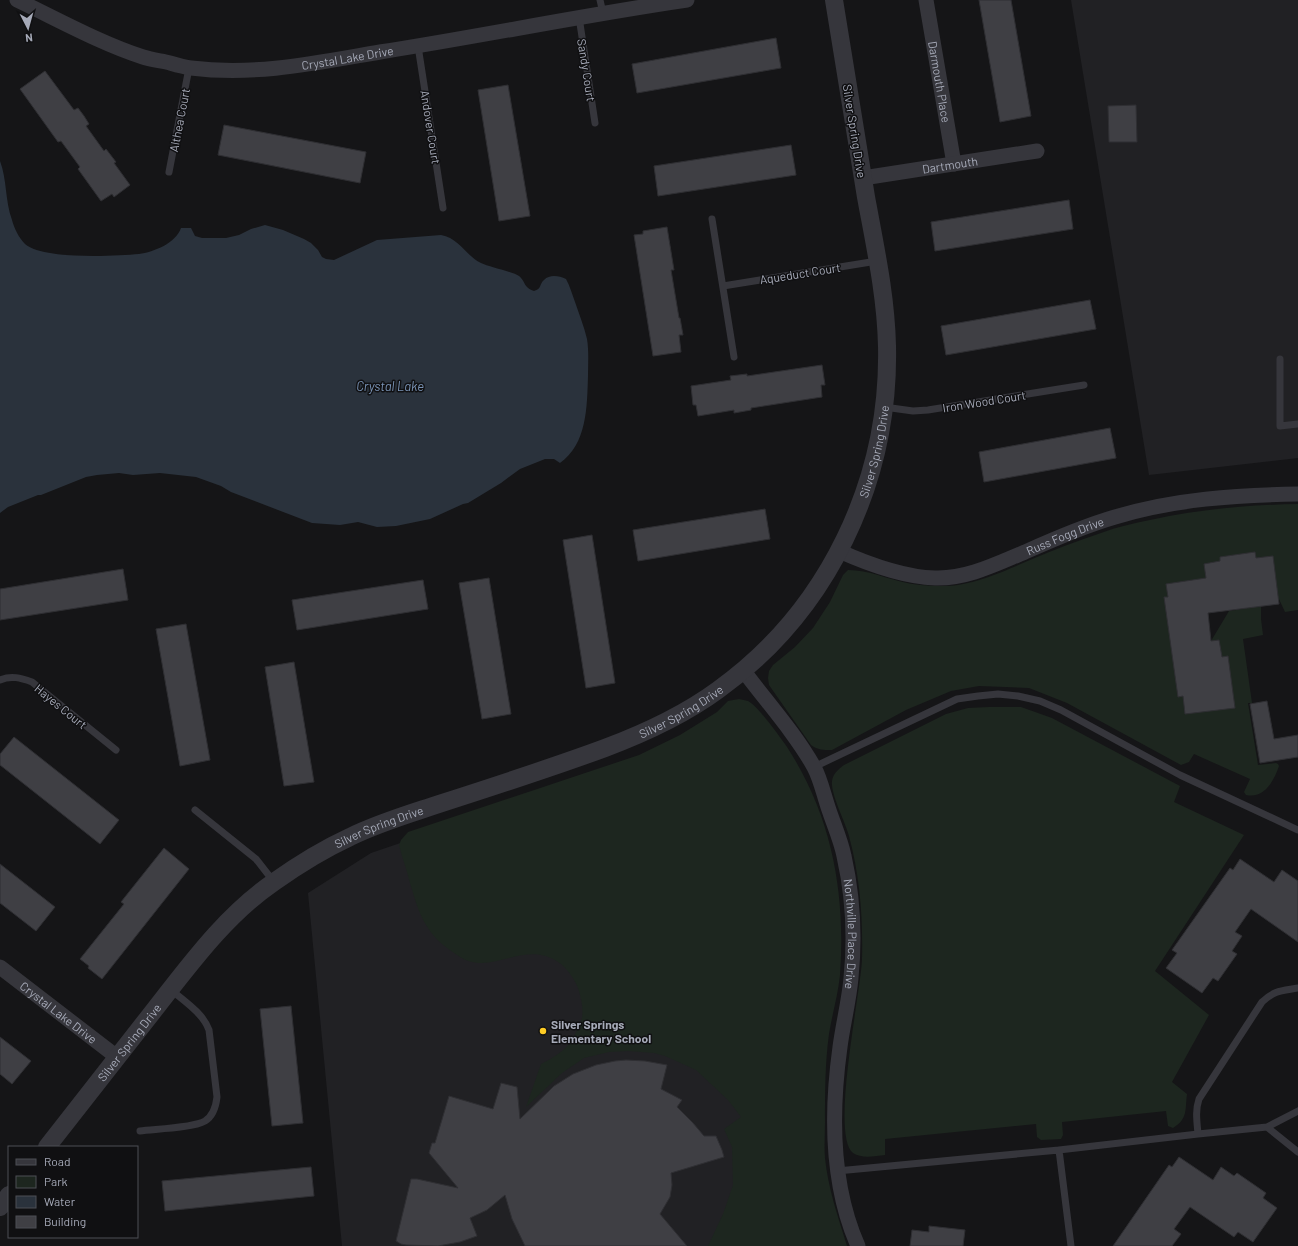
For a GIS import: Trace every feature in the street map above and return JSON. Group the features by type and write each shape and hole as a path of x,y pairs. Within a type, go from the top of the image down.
{"street":[{"name":"Crystal Lake Drive","path":"18,0 121,50 146,58 189,68 229,71 262,70 286,67 418,46 579,17 602,7 687,0"},
{"name":"Silver Spring Drive","path":"48,1146 191,963 224,925 246,903 274,882 328,848 373,827 604,748 644,733 673,719 720,689 743,670 770,645 796,617 821,582 839,551 860,507 869,481 876,454 884,407 887,373 886,316 834,0"},
{"name":"Darmouth Place","path":"926,0 954,164"},
{"name":"Dartmouth","path":"863,178 1037,151"},
{"name":"Russ Fogg Drive","path":"839,551 871,565 914,576 936,578 955,577 990,567 1081,528 1116,516 1143,509 1220,497 1298,494"},
{"name":"Northville Place Drive","path":"743,670 789,731 814,768 844,856 851,905 853,944 851,979 835,1089 835,1130 837,1171 846,1213 858,1246"},
{"name":"Crystal Lake Drive","path":"0,967 117,1057"},
{"path":"0,1207 8,1197"}],"lane":[{"name":"Sandy Court","path":"579,17 595,123"},
{"name":"Andover Court","path":"418,46 443,208"},
{"name":"Althea Court","path":"169,172 189,68"},
{"path":"712,219 734,357"},
{"name":"Aqueduct Court","path":"723,286 878,261"},
{"path":"1280,359 1280,426 1298,424"},
{"name":"Iron Wood Court","path":"884,407 913,411 928,410 1084,385"},
{"name":"Hayes Court","path":"0,680 16,677 32,682 116,750"},
{"path":"814,768 957,699 998,694 1018,696 1040,701 1061,710 1180,775 1298,830"},
{"path":"195,810 256,859 274,882"},
{"path":"1198,1134 1196,1105 1262,1002 1270,995 1278,991 1298,988"},
{"path":"140,1131 197,1124 206,1120 212,1114 216,1106 217,1097 209,1030 206,1022 170,989"},
{"path":"837,1171 1058,1150 1267,1127 1298,1111"},
{"path":"1267,1127 1298,1152"},
{"path":"1058,1150 1070,1246"}],"shaded area":[{"path":"1071,0 1298,0 1298,458 1149,475"},
{"name":"Silver Springs Elementary School","path":"653,757 794,1246 342,1246 308,893 371,853"}],"green space":[{"path":"1298,504 1298,610 1285,612 1278,597 1273,556 1256,558 1255,552 1220,557 1220,561 1204,564 1206,578 1166,584 1168,597 1164,597 1178,696 1183,696 1185,714 1229,708 1219,640 1211,641 1229,611 1261,606 1263,635 1243,639 1252,703 1248,703 1258,765 1276,763 1279,766 1271,783 1263,792 1258,794 1252,796 1246,795 1244,792 1250,779 1194,754 1189,762 1181,765 1067,703 1029,688 979,686 951,691 906,710 832,750 823,750 811,745 769,685 769,671 773,665 795,647 813,628 830,602 843,575 848,570 871,573 913,584 953,586 986,578 1074,542 1132,524 1205,510 1260,505"},
{"path":"739,699 748,701 757,709 769,722 787,747 815,800 833,856 841,915 841,945 840,975 829,1034 827,1056 825,1089 825,1154 826,1169 831,1191 847,1246 708,1246 723,1214 733,1185 732,1147 724,1129 741,1117 728,1100 696,1070 665,1056 654,1053 628,1051 609,1052 584,1058 562,1073 526,1107 541,1064 557,1055 567,1046 581,1023 582,1004 576,984 572,976 561,964 547,957 534,954 521,955 482,963 470,961 457,955 446,947 426,925 420,913 399,845 401,840 408,832 639,755 680,735 717,712 728,701"},
{"path":"1021,707 1052,718 1180,786 1174,802 1244,835 1155,971 1209,1015 1172,1082 1187,1094 1185,1114 1178,1125 1173,1128 1168,1126 1166,1111 1062,1122 1063,1135 1061,1139 1041,1140 1037,1137 1036,1124 885,1139 885,1155 869,1157 860,1156 853,1153 847,1141 845,1092 862,959 861,912 853,851 833,791 832,779 837,771 844,765 946,714 968,708"}],"water":[{"name":"Crystal Lake","path":"0,161 4,175 8,205 17,233 25,244 34,249 47,253 80,256 139,254 164,246 174,238 181,228 191,228 195,236 202,238 226,238 239,235 251,229 265,225 283,230 304,239 311,243 322,257 326,259 334,260 377,240 441,235 458,243 471,256 481,263 519,276 528,288 534,291 539,288 546,278 558,276 566,279 583,325 588,348 588,388 586,412 584,424 576,446 560,463 554,459 545,459 520,469 501,483 468,503 430,519 396,526 377,527 358,522 340,525 312,523 196,477 160,473 133,475 119,473 86,477 8,507 0,513"}],"building":[{"path":"979,0 1011,0 1031,116 1000,122"},
{"path":"776,38 781,68 637,93 632,64"},
{"path":"45,71 74,110 78,108 84,116 89,124 86,126 104,151 106,149 116,162 114,163 130,185 114,197 112,194 101,201 78,169 80,167 61,141 58,142 20,89"},
{"path":"508,85 530,216 499,221 478,90"},
{"path":"1136,105 1137,142 1109,142 1108,106"},
{"path":"224,125 366,152 360,183 218,155"},
{"path":"791,145 796,175 658,196 654,166"},
{"path":"1069,200 1073,229 935,251 931,222"},
{"path":"667,227 674,270 671,270 683,335 679,335 681,352 653,356 634,235 643,234 643,231"},
{"path":"1090,300 1096,329 946,355 941,326"},
{"path":"822,365 825,385 821,385 822,397 751,408 751,410 734,413 734,410 698,416 696,405 693,405 691,386 731,380 730,376 747,374 747,376"},
{"path":"1110,428 1116,458 984,482 979,452"},
{"path":"765,509 770,539 638,561 633,530"},
{"path":"592,535 615,683 586,688 563,540"},
{"path":"1255,552 1256,558 1273,556 1279,604 1208,613 1211,641 1219,640 1222,657 1228,656 1235,708 1185,714 1183,696 1178,697 1164,597 1168,597 1166,584 1206,578 1204,564 1220,561 1220,557"},
{"path":"123,569 128,600 0,620 0,589"},
{"path":"489,578 511,714 482,719 459,583"},
{"path":"423,580 428,609 297,630 292,600"},
{"path":"186,624 210,760 180,766 156,629"},
{"path":"294,662 314,782 284,786 265,667"},
{"path":"1267,701 1274,739 1298,735 1298,757 1260,763 1250,704"},
{"path":"14,737 119,820 100,844 0,765 0,754"},
{"path":"164,848 189,869 102,979 88,968 89,966 80,959 124,904 121,902"},
{"path":"1240,859 1274,882 1282,870 1298,881 1298,942 1251,909 1235,932 1242,936 1232,951 1237,954 1218,981 1213,978 1202,993 1166,968 1177,953 1172,950 1230,868 1233,870"},
{"path":"0,864 55,907 36,931 0,903"},
{"path":"291,1006 303,1123 272,1126 260,1009"},
{"path":"0,1037 31,1061 12,1084 0,1074"},
{"path":"626,1060 645,1061 667,1065 661,1089 682,1100 677,1107 704,1136 716,1136 722,1150 724,1157 671,1173 672,1185 670,1197 660,1214 687,1246 525,1246 512,1219 505,1195 487,1210 470,1218 477,1236 460,1242 438,1246 406,1245 396,1241 411,1179 458,1188 429,1153 432,1143 435,1143 449,1096 493,1109 501,1083 517,1087 520,1119 554,1086 573,1074 596,1065"},
{"path":"1179,1157 1213,1180 1221,1167 1234,1176 1237,1173 1266,1193 1263,1198 1277,1208 1253,1242 1238,1232 1234,1237 1190,1207 1174,1229 1181,1234 1172,1246 1113,1246 1169,1165 1172,1167"},
{"path":"311,1167 314,1196 165,1211 162,1181"},
{"path":"929,1226 965,1230 963,1246 910,1246 912,1230 929,1232"}],"place":[{"name":"Silver Springs Elementary School","path":"543,1031"}]}
